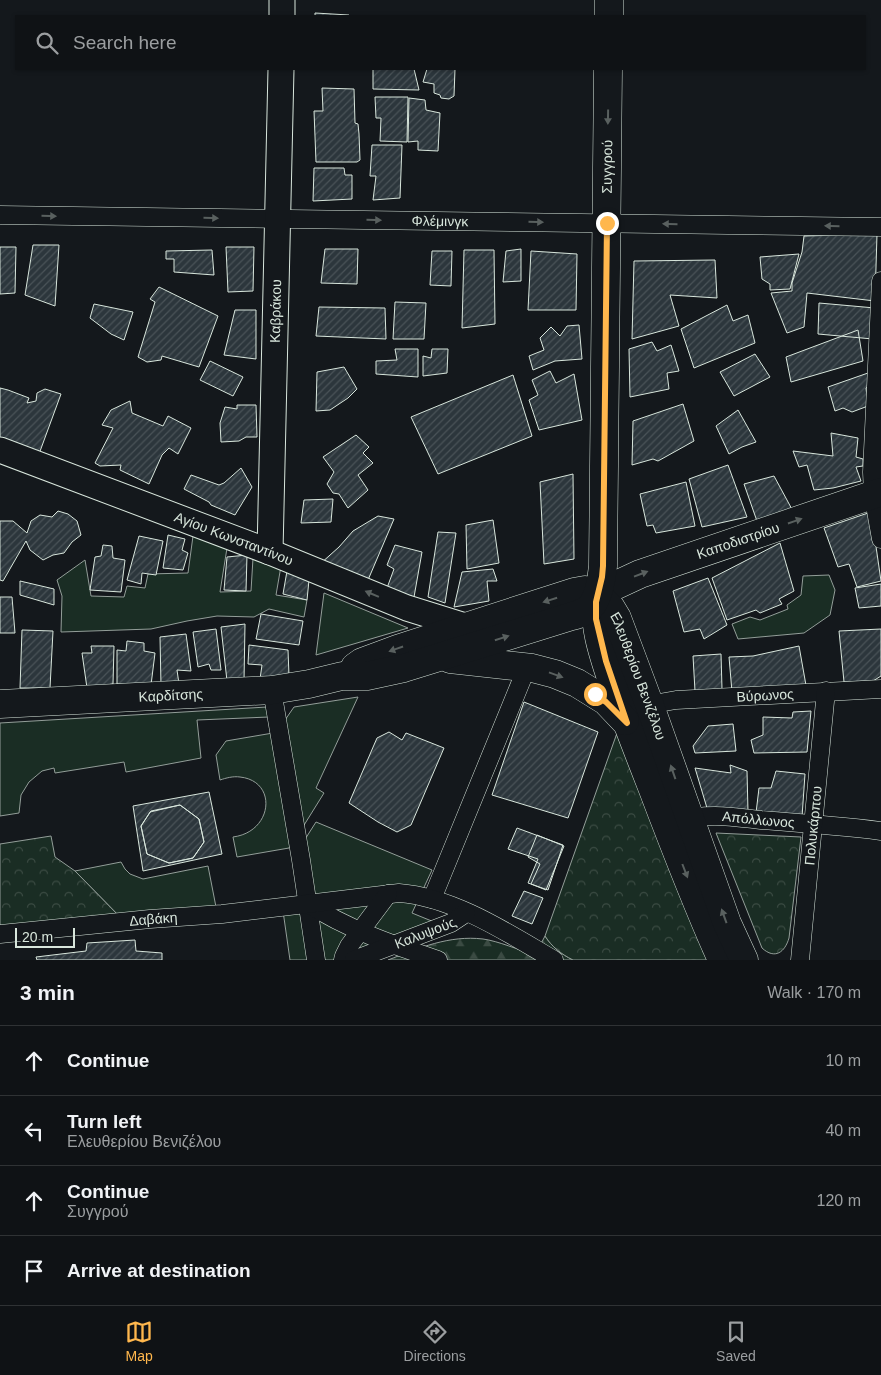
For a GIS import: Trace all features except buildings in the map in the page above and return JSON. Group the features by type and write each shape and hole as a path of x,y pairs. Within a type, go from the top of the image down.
{"main road":[{"path":"609,0 609,15"},
{"name":"Συγγρού","path":"597,594 603,566 608,70"},
{"name":"Καποδιστρίου","path":"597,594 640,574 877,493"},
{"path":"579,591 589,591 597,594 589,608 581,613 404,668 367,676 342,676 362,662 397,649 579,591"},
{"name":"Ελευθερίου Βενιζέλου","path":"597,594 611,608 616,618 650,706 703,918 722,960"},
{"name":"Ελευθερίου Βενιζέλου","path":"597,594 595,609 597,625 606,661 627,723 678,822 744,960"},
{"path":"439,658 527,667 555,674 577,683 606,702 627,723"},
{"name":"Καρδίτσης","path":"0,704 272,690 342,676"}],"street":[{"path":"282,0 282,15"},
{"name":"Καβράκου","path":"270,552 281,70"},
{"name":"Φλέμινγκ","path":"0,215 881,227"},
{"path":"881,281 872,472 877,493 881,539"},
{"name":"Αγίου Κωνσταντίνου","path":"0,450 270,552 406,608 468,627"},
{"path":"432,899 527,667"},
{"name":"Βύρωνος","path":"650,706 676,700 881,689"},
{"path":"272,690 291,797 316,960"},
{"name":"Πολυκάρπου","path":"800,960 826,691"},
{"name":"Απόλλωνος","path":"678,822 713,816 881,831"},
{"path":"344,960 346,952 360,931 388,894"},
{"name":"Δαβάκη","path":"0,934 222,914 388,894 408,894 432,899 466,913 512,935 554,960"},
{"path":"307,903 360,931 393,945 438,960"},
{"name":"Καλυψούς","path":"354,960 451,923 466,913"}],"green space":[{"path":"193,536 227,548 220,592 251,591 253,558 281,566 276,595 307,600 304,617 269,609 254,617 217,616 151,629 61,632 62,596 57,580 85,560 91,596 124,597 127,586 145,588 148,574 188,573"},
{"path":"829,575 835,590 830,615 804,633 738,639 732,624 750,617 760,620 788,609 787,605 801,595 803,576"},
{"path":"324,593 408,628 316,655"},
{"path":"358,697 316,788 324,793 301,830 285,720 294,707"},
{"path":"267,707 269,717 197,720 201,758 126,772 124,762 55,773 54,768 42,771 29,782 21,795 19,813 0,816 0,723"},
{"path":"273,733 293,842 289,848 237,857 233,837 246,833 256,826 263,817 266,807 265,796 261,787 252,781 240,777 220,780 216,755 226,741"},
{"path":"617,733 714,960 573,960 557,950 545,936"},
{"path":"316,822 432,870 412,913 439,924 345,960 320,960 302,844"},
{"path":"716,833 801,837 789,938 785,947 779,953 767,952 762,948"},
{"path":"51,836 55,857 75,871 120,917 0,929 0,844"},
{"path":"121,862 130,874 143,879 208,866 216,907 120,917 75,871"},
{"path":"302,908 309,960 290,960 283,911"},
{"path":"545,936 557,950 573,960 388,960 434,944 470,938 495,942 535,955"}],"route":[{"path":"595,694 627,723 606,661 595,614 603,566 607,223"}]}
